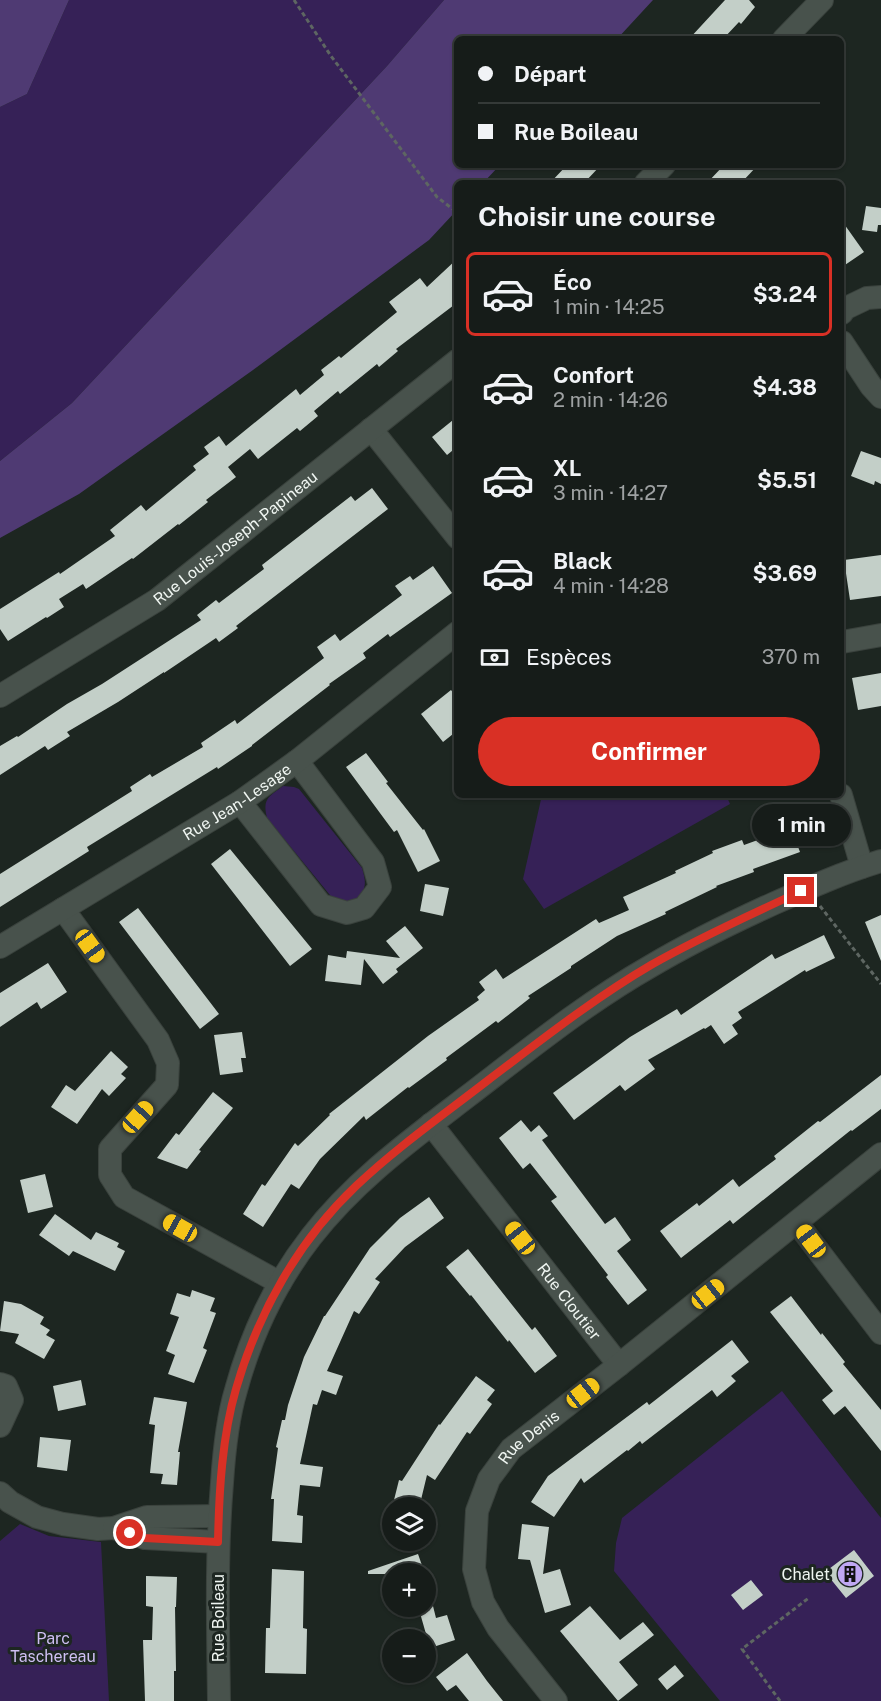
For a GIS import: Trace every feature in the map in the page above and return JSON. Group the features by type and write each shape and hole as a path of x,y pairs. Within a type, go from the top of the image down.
{"street":[{"path":"787,36 822,0"},
{"path":"649,180 661,168"},
{"path":"844,309 867,298 881,297"},
{"path":"844,345 871,386 881,396"},
{"name":"Rue Louis-Joseph-Papineau","path":"0,696 157,600 454,363"},
{"path":"371,429 454,533"},
{"path":"844,642 881,634"},
{"name":"Rue Jean-Lesage","path":"0,947 240,802 454,639"},
{"path":"240,802 321,905 347,913 364,908 380,887 373,862 297,760"},
{"path":"842,798 871,864"},
{"name":"Rue Boileau","path":"219,1701 218,1542 224,1453 229,1422 236,1390 263,1315 280,1283 309,1239 356,1186 431,1124 571,1017 650,966 708,934 821,882 871,864"},
{"path":"63,909 158,1040 168,1063 167,1085 110,1149 110,1175 124,1197 280,1283"},
{"name":"Rue Cloutier","path":"431,1124 619,1365"},
{"name":"Rue Denis","path":"556,1701 498,1628 483,1602 474,1569 477,1511 489,1479 511,1449 881,1155"},
{"path":"796,1223 881,1333"},
{"path":"0,1384 6,1386 12,1400 0,1426"},
{"path":"0,1493 10,1502 37,1517 63,1524 98,1529 114,1528 147,1517 219,1516"},
{"path":"114,1528 145,1538 218,1542"}],"path":[{"path":"294,0 331,56 437,197 454,209"},
{"path":"815,900 881,984"},
{"path":"780,1701 742,1649 810,1597"}],"green space":[{"path":"69,0 444,0 387,66 72,403 0,461 0,107 27,94"},
{"path":"283,786 299,789 362,868 365,880 364,889 349,904 334,900 267,818 266,802"},
{"path":"541,798 727,798 730,804 544,909 523,879"},
{"path":"782,1391 881,1518 881,1701 720,1701 614,1571 616,1543 622,1518"},
{"name":"Parc Taschereau","path":"20,1524 49,1536 101,1542 109,1701 0,1701 0,1541"}],"shaded area":[{"path":"0,0 69,0 27,94 0,107"},
{"path":"444,0 653,0 620,36 454,36 454,168 497,168 486,180 454,180 454,213 429,240 253,370 79,494 0,538 0,461 72,403 387,66"}],"building":[{"path":"725,0 749,0 755,7 741,24 739,22 726,36 692,36"},
{"path":"564,168 598,168 587,180 553,180"},
{"path":"721,168 755,168 744,180 710,180"},
{"path":"866,206 881,208 881,225 878,225 877,232 862,230"},
{"path":"844,224 864,252 844,266"},
{"path":"454,262 454,305 396,349 398,351 379,367 377,364 340,394 338,391 314,411 318,416 300,431 297,428 258,459 250,449 228,467 236,477 179,525 133,559 86,589 83,584 59,599 64,607 8,641 0,629 0,609 59,572 60,574 115,536 110,530 141,505 146,511 196,470 193,466 209,454 204,447 219,436 226,446 296,389 300,395 324,375 321,370 339,356 341,358 397,312 389,302 420,278 427,287"},
{"path":"454,419 454,449 447,455 432,437"},
{"path":"861,451 881,458 881,484 875,481 874,485 851,476"},
{"path":"372,488 388,509 236,626 238,628 219,642 216,638 164,673 67,732 70,736 48,750 45,746 0,775 0,746 18,737 201,620 197,615 216,600 219,603 264,569 262,565 351,496 355,501"},
{"path":"881,555 881,596 850,600 844,560"},
{"path":"433,566 452,593 390,637 388,634 363,653 366,658 329,684 252,746 218,769 217,767 87,847 89,851 0,907 0,874 132,791 130,787 150,774 152,777 203,747 201,743 235,720 237,724 324,658 317,647 335,634 340,641 402,595 395,586 410,576 413,580"},
{"path":"881,673 881,706 858,710 852,678"},
{"path":"451,690 454,694 454,733 443,742 421,714"},
{"path":"366,753 388,782 386,783 424,829 440,861 418,872 397,830 394,832 346,767"},
{"path":"791,828 800,852 753,869 754,872 716,886 665,912 666,914 617,936 528,996 530,998 498,1023 496,1021 366,1120 364,1116 320,1159 299,1189 291,1184 263,1227 243,1214 262,1184 265,1186 295,1143 298,1146 329,1114 428,1036 479,1000 477,997 485,990 479,982 496,969 503,979 596,919 599,923 629,910 623,897 676,873 675,871 713,853 712,851 742,840 744,845"},
{"path":"230,849 312,949 290,966 211,864"},
{"path":"425,884 449,888 443,916 420,911"},
{"path":"138,908 219,1014 200,1029 119,922"},
{"path":"881,915 881,961 865,922"},
{"path":"405,926 423,948 396,969 398,972 383,984 364,959 361,985 325,981 328,955 346,958 347,951 400,958 386,941"},
{"path":"824,935 835,958 806,972 805,970 738,1012 742,1018 732,1025 738,1034 724,1044 711,1025 704,1028 648,1060 655,1069 625,1091 620,1085 574,1120 553,1093 630,1037 677,1009 681,1015 772,954 775,959"},
{"path":"48,963 67,992 41,1009 37,1002 0,1027 0,993"},
{"path":"242,1032 246,1058 241,1058 243,1072 220,1075 214,1035"},
{"path":"111,1051 128,1067 121,1074 126,1078 109,1096 102,1089 77,1124 51,1107 66,1085 75,1091"},
{"path":"881,1075 881,1109 851,1130 733,1224 730,1220 681,1258 660,1231 697,1203 699,1206 733,1179 739,1187 776,1159 774,1156 818,1121 820,1122"},
{"path":"213,1092 233,1108 199,1150 201,1151 187,1169 157,1158 176,1133 179,1135"},
{"path":"521,1120 531,1132 539,1125 548,1136 542,1140 605,1224 615,1217 631,1240 617,1251 647,1290 628,1305 551,1201 557,1197 530,1163 523,1169 499,1138"},
{"path":"45,1174 53,1207 28,1213 20,1180"},
{"path":"429,1197 444,1218 405,1247 375,1279 380,1282 359,1314 354,1311 327,1371 343,1376 336,1395 322,1390 317,1405 313,1404 300,1464 323,1467 320,1487 300,1485 297,1515 303,1516 302,1543 272,1541 274,1499 271,1499 278,1448 276,1447 282,1420 285,1420 304,1357 324,1316 370,1248 400,1218"},
{"path":"55,1214 91,1240 96,1232 119,1243 117,1247 125,1251 115,1271 73,1251 69,1256 39,1235"},
{"path":"468,1249 532,1330 535,1327 557,1356 535,1373 446,1267"},
{"path":"192,1290 215,1298 210,1311 216,1313 203,1348 207,1350 194,1383 168,1374 175,1355 166,1351 179,1317 170,1314 177,1293 190,1297"},
{"path":"791,1296 881,1410 881,1451 845,1406 834,1415 822,1400 833,1391 770,1312"},
{"path":"4,1301 21,1304 44,1317 40,1324 50,1330 46,1335 55,1340 44,1359 15,1343 19,1334 0,1331"},
{"path":"732,1340 749,1362 731,1376 736,1381 717,1397 712,1390 642,1444 640,1441 584,1483 581,1478 554,1517 531,1502 548,1476 647,1402 649,1405"},
{"path":"476,1376 495,1390 487,1400 492,1404 470,1434 467,1432 435,1480 427,1475 422,1497 395,1497 399,1480 402,1481"},
{"path":"81,1380 86,1405 58,1411 53,1386"},
{"path":"154,1397 187,1402 178,1452 180,1452 177,1485 161,1484 163,1474 150,1473 155,1425 149,1424"},
{"path":"40,1437 71,1440 67,1471 37,1467"},
{"path":"522,1524 549,1527 543,1574 560,1569 571,1605 545,1613 530,1560 518,1559"},
{"name":"Chalet","path":"854,1550 874,1576 846,1598 825,1572"},
{"path":"418,1554 421,1563 392,1563"},
{"path":"382,1566 382,1574 368,1574 368,1571"},
{"path":"272,1569 304,1571 303,1628 307,1629 306,1674 265,1673 266,1628 270,1628"},
{"path":"146,1576 177,1577 174,1701 145,1701 143,1640 152,1640 153,1607 146,1606"},
{"path":"751,1580 763,1595 743,1610 731,1595"},
{"path":"590,1606 620,1640 643,1622 654,1635 619,1662 638,1685 618,1701 560,1631"},
{"path":"447,1615 455,1640 436,1646 436,1629 425,1629 421,1617 436,1618"},
{"path":"467,1653 503,1701 469,1701 456,1685 447,1691 436,1677"},
{"path":"675,1665 684,1676 667,1690 658,1679"}],"place":[{"name":"Chalet","path":"850,1574"}],"route":[{"path":"130,1533 145,1538 218,1542 224,1453 236,1390 248,1353 263,1315 291,1265 332,1211 356,1186 431,1124 571,1017 608,992 708,934 801,891"}]}
